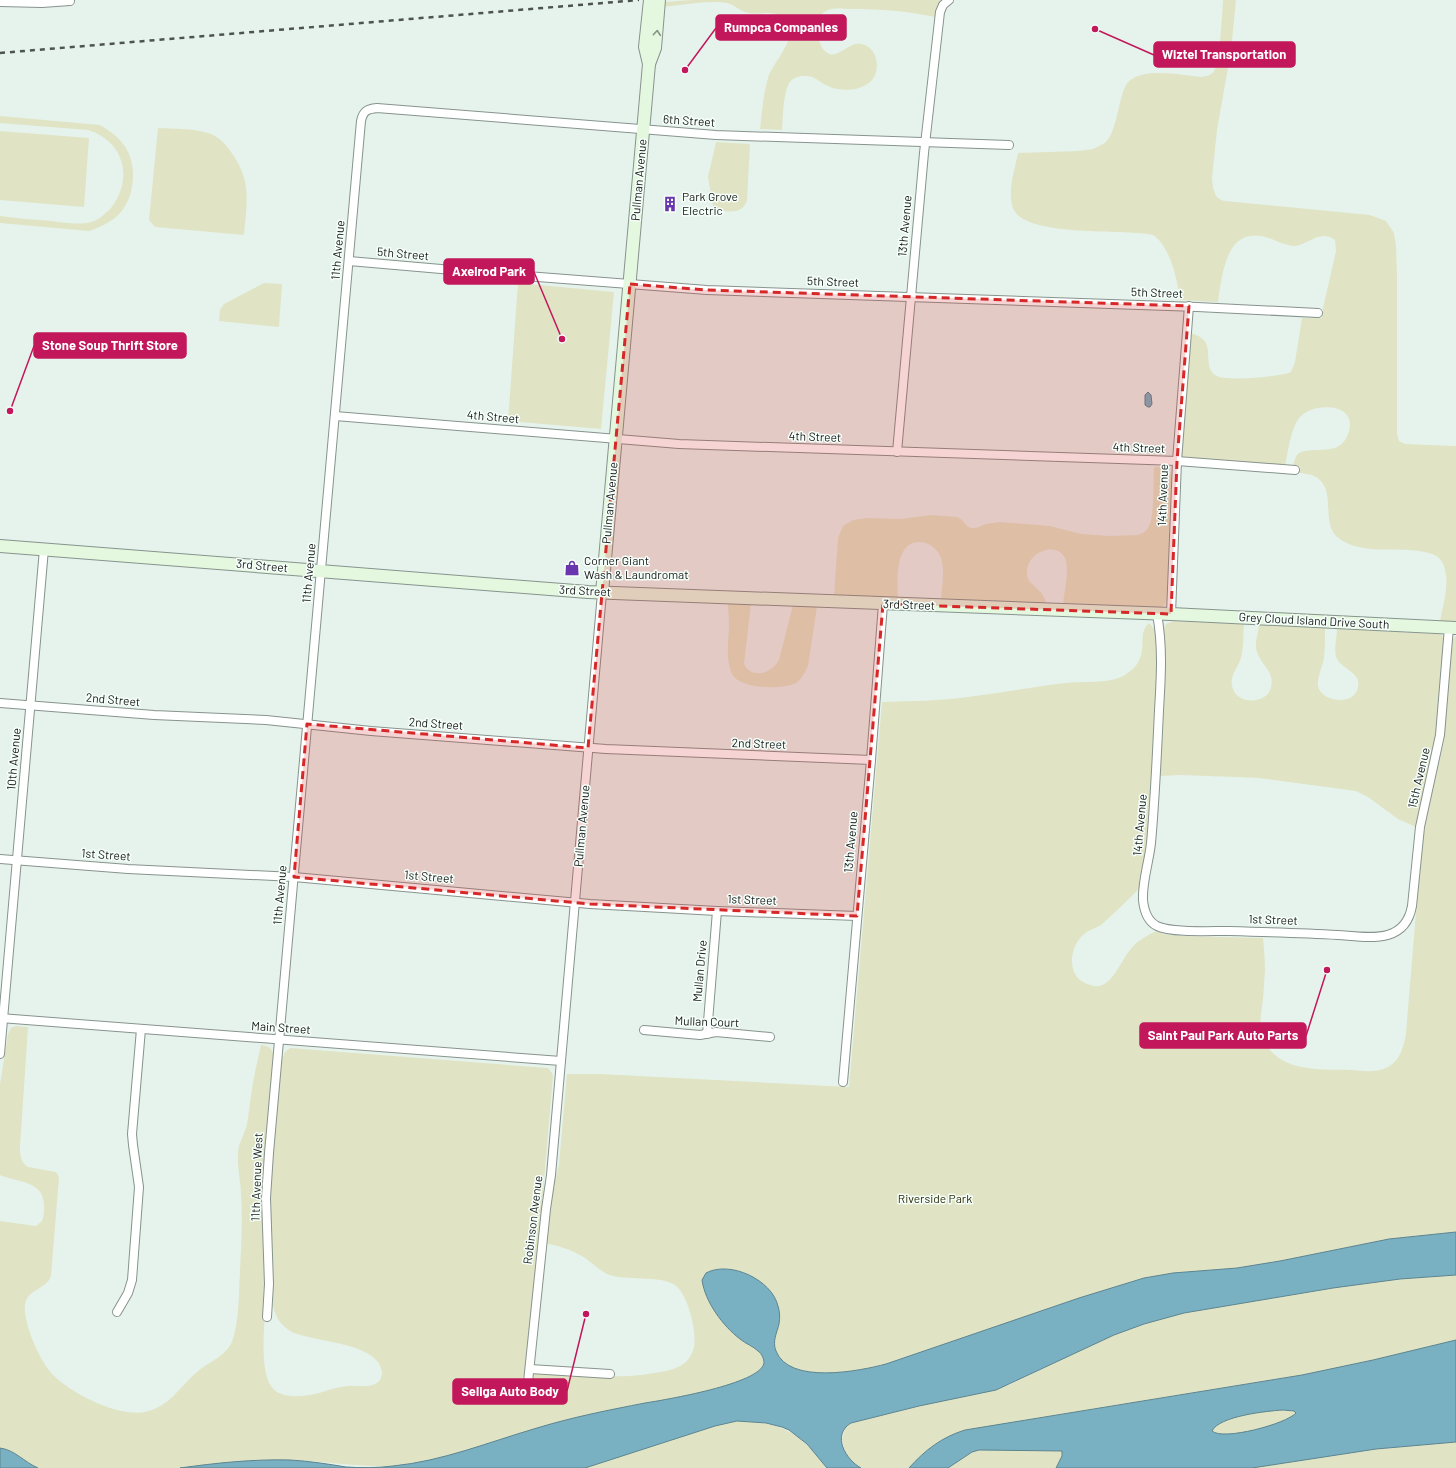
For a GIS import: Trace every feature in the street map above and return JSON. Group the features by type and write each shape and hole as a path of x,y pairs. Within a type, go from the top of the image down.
{"street":[{"name":"Pullman Avenue","path":"649,64 645,47 650,0"},
{"name":"Pullman Avenue","path":"561,1061 649,64 655,48 659,0"},
{"path":"0,2 42,3 70,1"},
{"name":"13th Avenue","path":"897,452 925,142 940,12 947,2"},
{"name":"6th Street","path":"367,110 377,108 643,130 738,136 1009,145"},
{"name":"11th Avenue","path":"280,1039 361,121 363,113 367,110"},
{"name":"5th Street","path":"349,261 707,290 1189,306 1318,313"},
{"name":"14th Avenue","path":"1171,614 1177,461 1189,306"},
{"name":"4th Street","path":"335,416 691,444 1177,461 1295,470"},
{"name":"3rd Street","path":"0,546 602,593 1171,614"},
{"name":"10th Avenue","path":"0,1054 44,549"},
{"name":"13th Avenue","path":"843,1082 883,604"},
{"name":"14th Avenue","path":"1148,918 1144,908 1143,893 1149,858 1158,748 1162,655 1157,614"},
{"name":"Grey Cloud Island Drive South","path":"1171,614 1453,628"},
{"name":"15th Avenue","path":"1399,931 1406,923 1410,914 1420,827 1440,741 1453,628"},
{"name":"2nd Street","path":"0,703 154,715 266,720 371,731 588,748 871,760"},
{"name":"1st Street","path":"0,858 128,869 294,877 575,902 717,911 857,916"},
{"name":"Mullan Drive","path":"707,1034 717,911"},
{"name":"1st Street","path":"1148,918 1152,923 1159,927 1185,930 1301,933 1373,937 1389,935 1399,931"},
{"name":"Main Street","path":"2,1018 561,1061"},
{"path":"117,1312 128,1293 132,1280 140,1187 132,1134 141,1029"},
{"name":"Mullan Court","path":"644,1030 700,1035 716,1032 770,1037"},
{"name":"11th Avenue West","path":"267,1316 269,1284 267,1184 280,1039"},
{"name":"Robinson Avenue","path":"528,1382 546,1209 551,1175 561,1061"},
{"path":"530,1369 610,1374"}],"highlighted area":[{"path":"630,284 707,290 1189,306 1177,461 1171,614 883,604 857,916 590,904 294,877 307,724 588,748"}],"green space":[{"path":"691,0 943,0 935,17 872,9 835,9 824,12 819,18 817,28 819,41 823,49 829,54 836,54 855,44 863,44 869,47 876,58 877,65 874,78 865,86 860,88 843,90 833,88 809,76 794,78 790,82 786,92 782,130 760,129 768,78 789,39 790,31 788,23 778,15 770,13 746,12 733,5 720,2 704,2 663,7 664,2"},
{"path":"1223,0 1236,0 1231,51 1217,130 1212,178 1216,196 1225,201 1370,215 1386,221 1394,233 1397,274 1397,434 1399,441 1405,444 1456,446 1456,622 1440,621 1445,596 1446,576 1444,567 1439,558 1435,555 1421,551 1358,547 1337,537 1332,530 1327,496 1321,481 1312,475 1300,473 1300,467 1293,466 1297,455 1302,452 1309,450 1332,449 1339,446 1345,440 1349,431 1350,422 1347,415 1341,410 1324,407 1316,408 1307,411 1301,416 1292,433 1285,466 1184,458 1181,455 1190,333 1199,336 1204,341 1207,346 1211,370 1215,375 1220,377 1252,378 1276,376 1291,372 1295,362 1302,318 1322,318 1336,251 1335,240 1324,236 1293,246 1261,236 1249,236 1240,240 1228,257 1221,280 1218,302 1180,300 1175,274 1169,256 1159,240 1153,235 1052,228 1033,223 1019,216 1012,205 1011,185 1018,153 1078,151 1093,149 1105,143 1112,132 1125,87 1130,80 1138,76 1171,73 1201,77 1208,76 1213,73 1218,58"},
{"path":"0,116 100,125 114,135 126,148 130,156 133,172 132,189 126,205 121,212 106,224 89,231 0,223 0,216 72,223 86,223 97,220 111,208 118,197 122,185 123,173 122,162 117,152 110,143 100,135 88,130 0,123"},
{"path":"158,128 202,131 221,140 231,152 238,162 245,182 247,201 244,235 155,227 149,220"},
{"path":"0,131 89,138 84,207 0,200"},
{"path":"716,142 750,144 747,200 745,205 738,210 724,211 715,209 713,206 708,177"},
{"path":"264,283 282,284 279,327 219,321 220,310 224,304"},
{"path":"518,283 614,292 601,429 508,421"},
{"path":"1154,467 1166,468 1170,472 1172,478 1167,598 1165,605 1161,607 1063,605 1067,568 1065,558 1056,550 1043,551 1036,554 1031,559 1028,566 1028,578 1042,594 1046,604 941,600 943,573 940,555 928,544 916,542 908,546 903,552 900,561 897,582 898,599 834,596 838,538 843,526 853,520 868,518 901,519 931,515 957,517 971,528 1000,522 1050,526 1081,534 1109,536 1137,535 1146,531 1152,516"},
{"path":"728,603 751,603 744,664 752,672 757,673 767,671 776,665 779,660 793,605 817,606 808,666 796,683 781,687 761,687 743,683 736,679 732,674 729,662"},
{"path":"1174,621 1244,624 1242,654 1240,662 1234,673 1232,685 1236,694 1246,700 1264,697 1269,693 1272,682 1271,677 1256,649 1259,625 1325,628 1324,659 1318,686 1321,692 1326,696 1338,700 1345,700 1356,693 1358,682 1354,674 1343,666 1337,659 1335,648 1337,629 1442,635 1444,640 1437,732 1416,827 1398,819 1368,797 1356,791 1259,778 1182,775 1160,776 1165,667 1164,628 1166,624"},
{"name":"Riverside Park","path":"1149,623 1153,627 1156,634 1158,663 1148,838 1142,879 1140,887 1122,906 1101,925 1081,937 1073,952 1073,969 1079,979 1086,983 1096,986 1104,984 1109,981 1117,971 1127,954 1136,944 1157,931 1163,934 1181,936 1263,938 1265,971 1260,1023 1262,1035 1267,1046 1275,1055 1294,1065 1306,1068 1329,1070 1370,1071 1384,1069 1396,1061 1401,1053 1404,1043 1422,840 1426,814 1444,742 1452,640 1456,636 1456,1232 1389,1239 1237,1268 1173,1273 1144,1278 1079,1298 886,1364 859,1370 823,1373 791,1367 780,1359 775,1347 775,1338 780,1313 779,1308 776,1299 762,1283 743,1272 733,1269 713,1270 705,1275 703,1282 705,1292 717,1314 732,1332 741,1340 759,1351 764,1362 762,1368 757,1373 711,1391 590,1414 541,1427 469,1450 420,1462 395,1466 365,1466 293,1460 260,1460 181,1468 38,1468 15,1454 0,1448 0,1221 36,1226 42,1221 44,1215 43,1198 40,1191 29,1184 0,1175 0,1084 8,1034 11,1028 16,1026 28,1027 20,1147 21,1158 28,1167 56,1172 59,1177 51,1276 46,1284 29,1296 25,1305 25,1313 33,1342 48,1369 61,1382 83,1396 109,1408 122,1411 134,1413 154,1409 168,1401 201,1368 220,1356 231,1344 236,1328 238,1309 242,1223 238,1150 247,1124 253,1083 261,1045 267,1046 271,1049 274,1059 265,1169 266,1301 264,1354 267,1377 271,1386 280,1394 300,1396 344,1386 369,1386 378,1382 382,1372 378,1362 369,1354 343,1344 292,1332 280,1321 273,1306 269,1186 282,1059 285,1052 290,1048 548,1068 553,1076 526,1372 521,1380 521,1385 526,1389 532,1388 535,1382 533,1375 536,1373 624,1376 657,1373 674,1369 683,1364 689,1358 694,1347 695,1340 693,1323 688,1305 684,1296 675,1285 662,1280 609,1275 576,1253 545,1243 549,1205 559,1164 567,1074 600,1074 849,1087 882,702 925,701 957,698 1065,683 1104,681 1119,678 1134,668 1139,661 1143,634"},
{"path":"1456,1275 1456,1340 1302,1375 965,1430 941,1440 922,1455 909,1468 861,1468 854,1464 846,1455 842,1440 845,1428 851,1423 919,1406 983,1393 1009,1385 1084,1348 1144,1324 1184,1313 1333,1288 1400,1279"},
{"path":"1283,1410 1295,1411 1296,1414 1280,1422 1241,1433 1218,1434 1212,1431 1216,1426 1233,1418 1255,1413"},
{"path":"737,1421 767,1424 789,1431 808,1446 827,1468 585,1468 715,1426"},
{"path":"1456,1442 1456,1468 1252,1468 1376,1449"},
{"path":"979,1450 1060,1450 1063,1452 1056,1468 948,1468 972,1452"}],"water":[{"path":"1148,392 1151,395 1152,404 1150,407 1145,405 1145,395"},
{"path":"1456,1232 1456,1275 1400,1279 1333,1288 1184,1313 1144,1324 1114,1335 996,1390 919,1406 851,1423 845,1428 841,1440 850,1459 861,1468 827,1468 807,1444 789,1430 766,1423 737,1421 715,1426 585,1468 358,1468 412,1464 430,1460 564,1420 618,1408 690,1395 747,1378 759,1371 764,1361 759,1352 740,1339 727,1327 711,1305 702,1280 706,1273 716,1270 727,1269 738,1271 749,1275 768,1288 778,1306 780,1317 775,1347 783,1362 795,1368 810,1372 826,1373 860,1370 886,1364 1079,1298 1144,1278 1173,1273 1237,1268 1389,1239"},
{"path":"1456,1340 1456,1442 1376,1449 1252,1468 1056,1468 1062,1456 1062,1451 979,1450 972,1452 948,1468 909,1468 921,1455 941,1440 965,1430 1302,1375","holes":["1283,1410 1294,1411 1296,1413 1280,1422 1254,1430 1228,1434 1218,1434 1212,1431 1216,1426 1233,1418 1244,1415"]},
{"path":"0,1448 10,1451 38,1468 0,1468"},
{"path":"262,1460 290,1460 358,1468 180,1468 207,1464"}],"railway":[{"path":"0,53 639,0"}],"place":[{"name":"Wiztel Transportation","path":"1095,29"},
{"name":"Rumpca Companies","path":"685,70"},
{"name":"Park Grove Electric","path":"670,204"},
{"name":"Axelrod Park","path":"562,339"},
{"name":"Stone Soup Thrift Store","path":"10,411"},
{"name":"Corner Giant Wash & Laundromat","path":"572,568"},
{"name":"Saint Paul Park Auto Parts","path":"1327,970"},
{"name":"Seliga Auto Body","path":"586,1314"}]}
